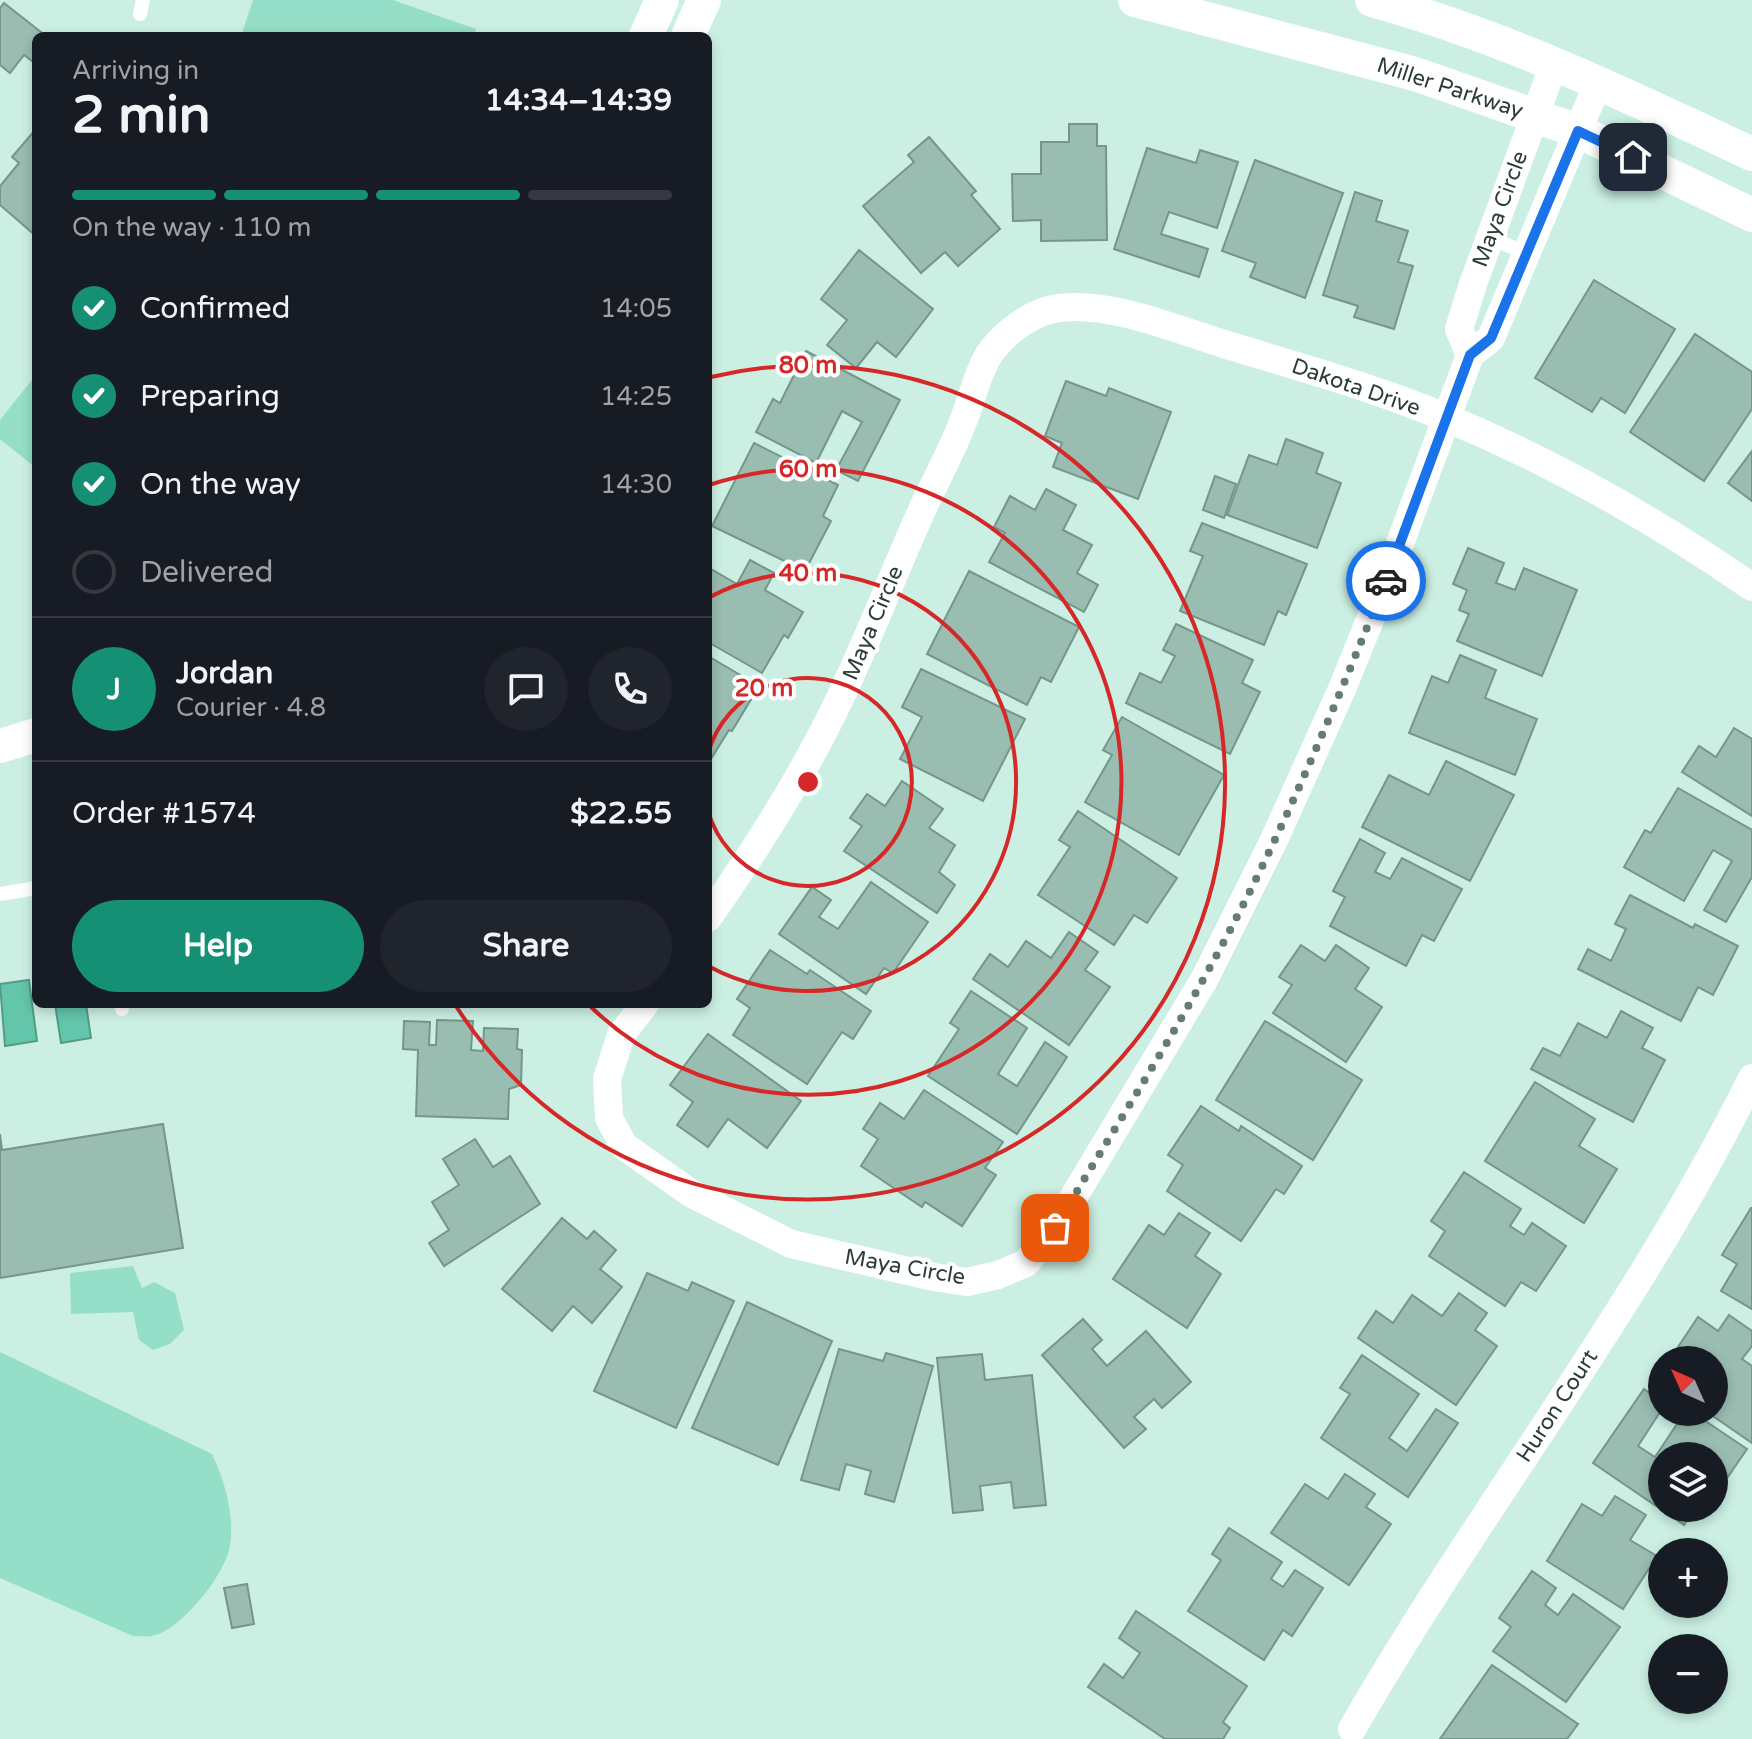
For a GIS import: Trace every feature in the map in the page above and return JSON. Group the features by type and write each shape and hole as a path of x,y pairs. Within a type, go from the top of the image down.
{"street":[{"path":"648,32 662,0"},
{"path":"690,32 704,0"},
{"name":"Miller Parkway","path":"1135,0 1415,74 1578,131 1752,215"},
{"path":"1372,0 1435,17 1554,64 1752,154"},
{"name":"Maya Circle","path":"1470,355 1459,329 1489,238 1554,64"},
{"name":"Maya Circle","path":"642,1008 621,1035 607,1079 609,1118 624,1146 661,1174 692,1194 791,1244 967,1282 998,1275 1026,1263 1055,1228 1205,978 1274,840 1348,675 1470,355 1491,338 1598,83"},
{"name":"Dakota Drive","path":"1024,324 1039,312 1063,307 1090,308 1142,318 1353,384 1447,418 1562,470 1617,500 1752,587"},
{"name":"Maya Circle","path":"712,912 741,871 842,695 963,422 980,373 992,351 1008,334 1024,324"},
{"path":"0,746 32,736"},
{"name":"Huron Court","path":"1352,1729 1407,1637 1629,1295 1690,1193 1752,1078"}],"lane":[{"path":"1489,238 1527,253"},
{"path":"0,894 32,889"}],"shaded area":[{"path":"253,0 393,0 476,29 475,32 242,32"},
{"path":"32,380 32,465 0,439 0,420"},
{"path":"29,980 37,1041 5,1046 0,984"},
{"path":"56,1008 87,1008 91,1038 61,1043"},
{"path":"133,1266 142,1288 154,1282 175,1293 184,1330 170,1344 153,1350 139,1340 133,1312 71,1314 70,1273"},
{"path":"0,1352 212,1454 228,1501 231,1526 229,1550 218,1574 199,1601 163,1632 152,1636 133,1636 0,1578"}],"building":[{"path":"4,3 41,32 32,32 32,61 24,55 10,73 0,65 0,8"},
{"path":"1069,124 1097,124 1097,146 1106,146 1107,240 1041,241 1041,220 1013,221 1012,174 1041,174 1041,142 1069,142"},
{"path":"32,134 32,233 0,205 0,186 19,163 12,157"},
{"path":"929,137 976,191 971,195 1000,229 958,266 945,252 921,273 863,206 914,162 908,155"},
{"path":"1147,148 1196,163 1200,150 1238,162 1217,228 1169,212 1161,234 1208,249 1199,277 1114,249"},
{"path":"1255,160 1343,193 1305,298 1250,277 1256,263 1222,251"},
{"path":"1355,192 1382,201 1376,221 1408,231 1398,262 1413,266 1394,329 1354,317 1358,306 1323,295"},
{"path":"859,250 933,309 896,357 877,342 856,368 827,345 847,320 821,299"},
{"path":"1594,280 1675,329 1625,413 1601,398 1592,412 1535,378"},
{"path":"1695,334 1752,372 1752,409 1704,481 1630,432"},
{"path":"806,351 900,400 858,481 836,470 862,422 842,411 816,463 756,432 773,399 780,403"},
{"path":"1066,381 1106,396 1109,388 1171,412 1138,499 1053,467 1062,443 1045,436"},
{"path":"1286,439 1323,453 1316,473 1341,483 1317,548 1227,515 1249,455 1277,465"},
{"path":"754,443 838,485 823,516 831,521 805,571 712,526"},
{"path":"1752,451 1752,501 1728,483"},
{"path":"1215,476 1236,484 1224,518 1203,510"},
{"path":"1046,489 1076,505 1063,530 1092,545 1077,573 1098,585 1084,612 989,562 1005,533 994,527 1010,496 1035,510"},
{"path":"1202,523 1307,564 1286,615 1278,611 1264,645 1180,611 1203,556 1190,551"},
{"path":"1468,548 1504,563 1496,583 1515,590 1524,568 1577,590 1542,676 1457,641 1469,614 1459,610 1467,590 1453,584"},
{"path":"750,560 774,573 765,590 803,612 788,638 784,635 762,673 712,644 712,570 737,584"},
{"path":"969,571 1079,627 1051,682 1041,677 1027,705 927,654"},
{"path":"1176,624 1253,660 1242,683 1260,692 1230,754 1126,703 1140,673 1161,683 1175,656 1163,650"},
{"path":"1460,655 1496,670 1485,698 1537,719 1515,775 1409,733 1432,676 1448,683"},
{"path":"712,658 759,686 732,731 729,730 712,757"},
{"path":"921,669 1025,719 983,801 900,759 922,717 902,707"},
{"path":"1122,717 1224,775 1179,855 1085,802 1112,755 1103,750"},
{"path":"1734,728 1752,739 1752,816 1682,772 1699,746 1716,757"},
{"path":"1446,761 1514,795 1470,881 1362,827 1389,775 1429,795"},
{"path":"902,781 943,809 929,828 955,845 939,872 955,885 937,913 844,851 862,826 850,818 867,794 885,806"},
{"path":"1678,788 1752,830 1752,877 1726,922 1704,910 1732,861 1713,850 1684,901 1624,867 1645,830 1651,833"},
{"path":"1078,811 1177,878 1147,923 1134,915 1114,945 1038,895 1070,847 1059,840"},
{"path":"1360,839 1385,853 1375,872 1390,879 1402,858 1462,889 1434,941 1422,935 1406,966 1330,926 1345,897 1333,891"},
{"path":"871,882 928,922 893,973 884,968 866,994 779,934 812,887 831,900 819,917 838,929"},
{"path":"1630,895 1693,928 1695,924 1738,946 1713,995 1698,987 1681,1021 1578,969 1588,949 1611,961 1626,929 1615,924"},
{"path":"1069,932 1098,952 1085,970 1110,987 1069,1045 973,979 990,954 1008,967 1026,941 1051,958"},
{"path":"1301,945 1325,961 1336,945 1369,968 1355,989 1382,1007 1346,1062 1273,1013 1292,985 1279,977"},
{"path":"770,950 807,974 810,970 871,1011 853,1039 842,1032 807,1084 733,1035 750,1008 737,999"},
{"path":"971,991 1027,1028 998,1074 1017,1086 1045,1042 1067,1057 1017,1134 928,1076 959,1029 950,1023"},
{"path":"1621,1011 1653,1028 1642,1048 1665,1060 1633,1122 1531,1069 1543,1048 1560,1056 1578,1023 1607,1038"},
{"path":"437,1020 473,1021 471,1050 483,1051 484,1028 518,1029 517,1049 522,1050 521,1085 509,1089 508,1119 416,1116 418,1050 403,1049 404,1021 430,1022 429,1045 436,1045"},
{"path":"1265,1021 1362,1080 1313,1160 1216,1100"},
{"path":"708,1034 801,1101 767,1148 728,1119 708,1147 677,1125 693,1102 670,1085"},
{"path":"1535,1082 1595,1119 1579,1146 1617,1169 1584,1223 1485,1161"},
{"path":"924,1090 1003,1142 985,1168 996,1175 962,1226 925,1202 922,1207 861,1166 878,1139 863,1129 880,1103 904,1119"},
{"path":"1201,1106 1239,1131 1241,1126 1302,1166 1284,1194 1276,1189 1241,1241 1167,1191 1183,1165 1168,1155"},
{"path":"163,1124 183,1248 0,1278 0,1134 2,1150"},
{"path":"475,1139 493,1167 510,1156 540,1204 444,1266 429,1243 449,1230 432,1202 459,1185 443,1159"},
{"path":"1464,1172 1521,1209 1510,1226 1524,1235 1532,1223 1566,1246 1536,1291 1521,1282 1505,1306 1429,1256 1445,1231 1431,1221"},
{"path":"1751,1208 1752,1309 1721,1291 1737,1264 1722,1255"},
{"path":"1179,1213 1210,1233 1195,1256 1221,1274 1187,1328 1113,1279 1149,1225 1164,1235"},
{"path":"562,1218 587,1239 594,1231 616,1250 600,1269 622,1287 592,1323 573,1306 552,1331 502,1289"},
{"path":"647,1273 688,1291 692,1282 734,1301 676,1428 594,1391"},
{"path":"1459,1293 1487,1313 1475,1330 1497,1346 1456,1405 1358,1338 1376,1311 1393,1323 1412,1295 1442,1316"},
{"path":"747,1302 832,1341 778,1465 692,1428"},
{"path":"1729,1315 1752,1331 1752,1346 1742,1359 1752,1366 1752,1443 1727,1426 1728,1346 1679,1346 1698,1317 1718,1331"},
{"path":"1083,1319 1102,1340 1092,1349 1107,1366 1146,1331 1191,1382 1162,1408 1154,1399 1134,1417 1146,1429 1124,1448 1042,1355"},
{"path":"839,1349 883,1361 886,1353 933,1366 894,1502 865,1494 871,1471 846,1464 839,1490 801,1480"},
{"path":"982,1354 985,1380 1032,1375 1046,1505 1014,1508 1011,1482 980,1486 983,1510 953,1513 937,1358"},
{"path":"1362,1355 1419,1394 1389,1438 1407,1451 1436,1409 1458,1423 1408,1497 1321,1438 1350,1394 1340,1388"},
{"path":"1644,1389 1648,1392 1648,1426 1651,1426 1638,1446 1648,1452 1648,1500 1593,1463"},
{"path":"1676,1426 1713,1426 1747,1449 1728,1477 1728,1442 1665,1442"},
{"path":"1345,1474 1375,1494 1366,1507 1391,1524 1349,1585 1271,1533 1305,1484 1328,1499"},
{"path":"1615,1496 1646,1515 1630,1540 1648,1551 1648,1570 1623,1609 1547,1561 1582,1504 1602,1516"},
{"path":"1229,1528 1282,1562 1271,1579 1283,1587 1295,1570 1323,1588 1292,1636 1283,1630 1264,1660 1188,1611 1221,1560 1212,1554"},
{"path":"1532,1571 1556,1588 1545,1605 1558,1615 1573,1594 1620,1627 1566,1702 1493,1651 1511,1627 1499,1618"},
{"path":"247,1584 254,1624 232,1628 224,1588"},
{"path":"1136,1611 1247,1686 1223,1722 1230,1728 1223,1739 1165,1739 1088,1687 1104,1664 1123,1678 1140,1653 1119,1638"},
{"path":"1492,1665 1578,1724 1567,1739 1440,1739"}],"way so far":[{"path":"1055,1228 1205,978 1274,840 1342,689 1386,581"}],"route":[{"path":"1386,581 1470,355 1491,338 1578,131 1633,157"}]}
